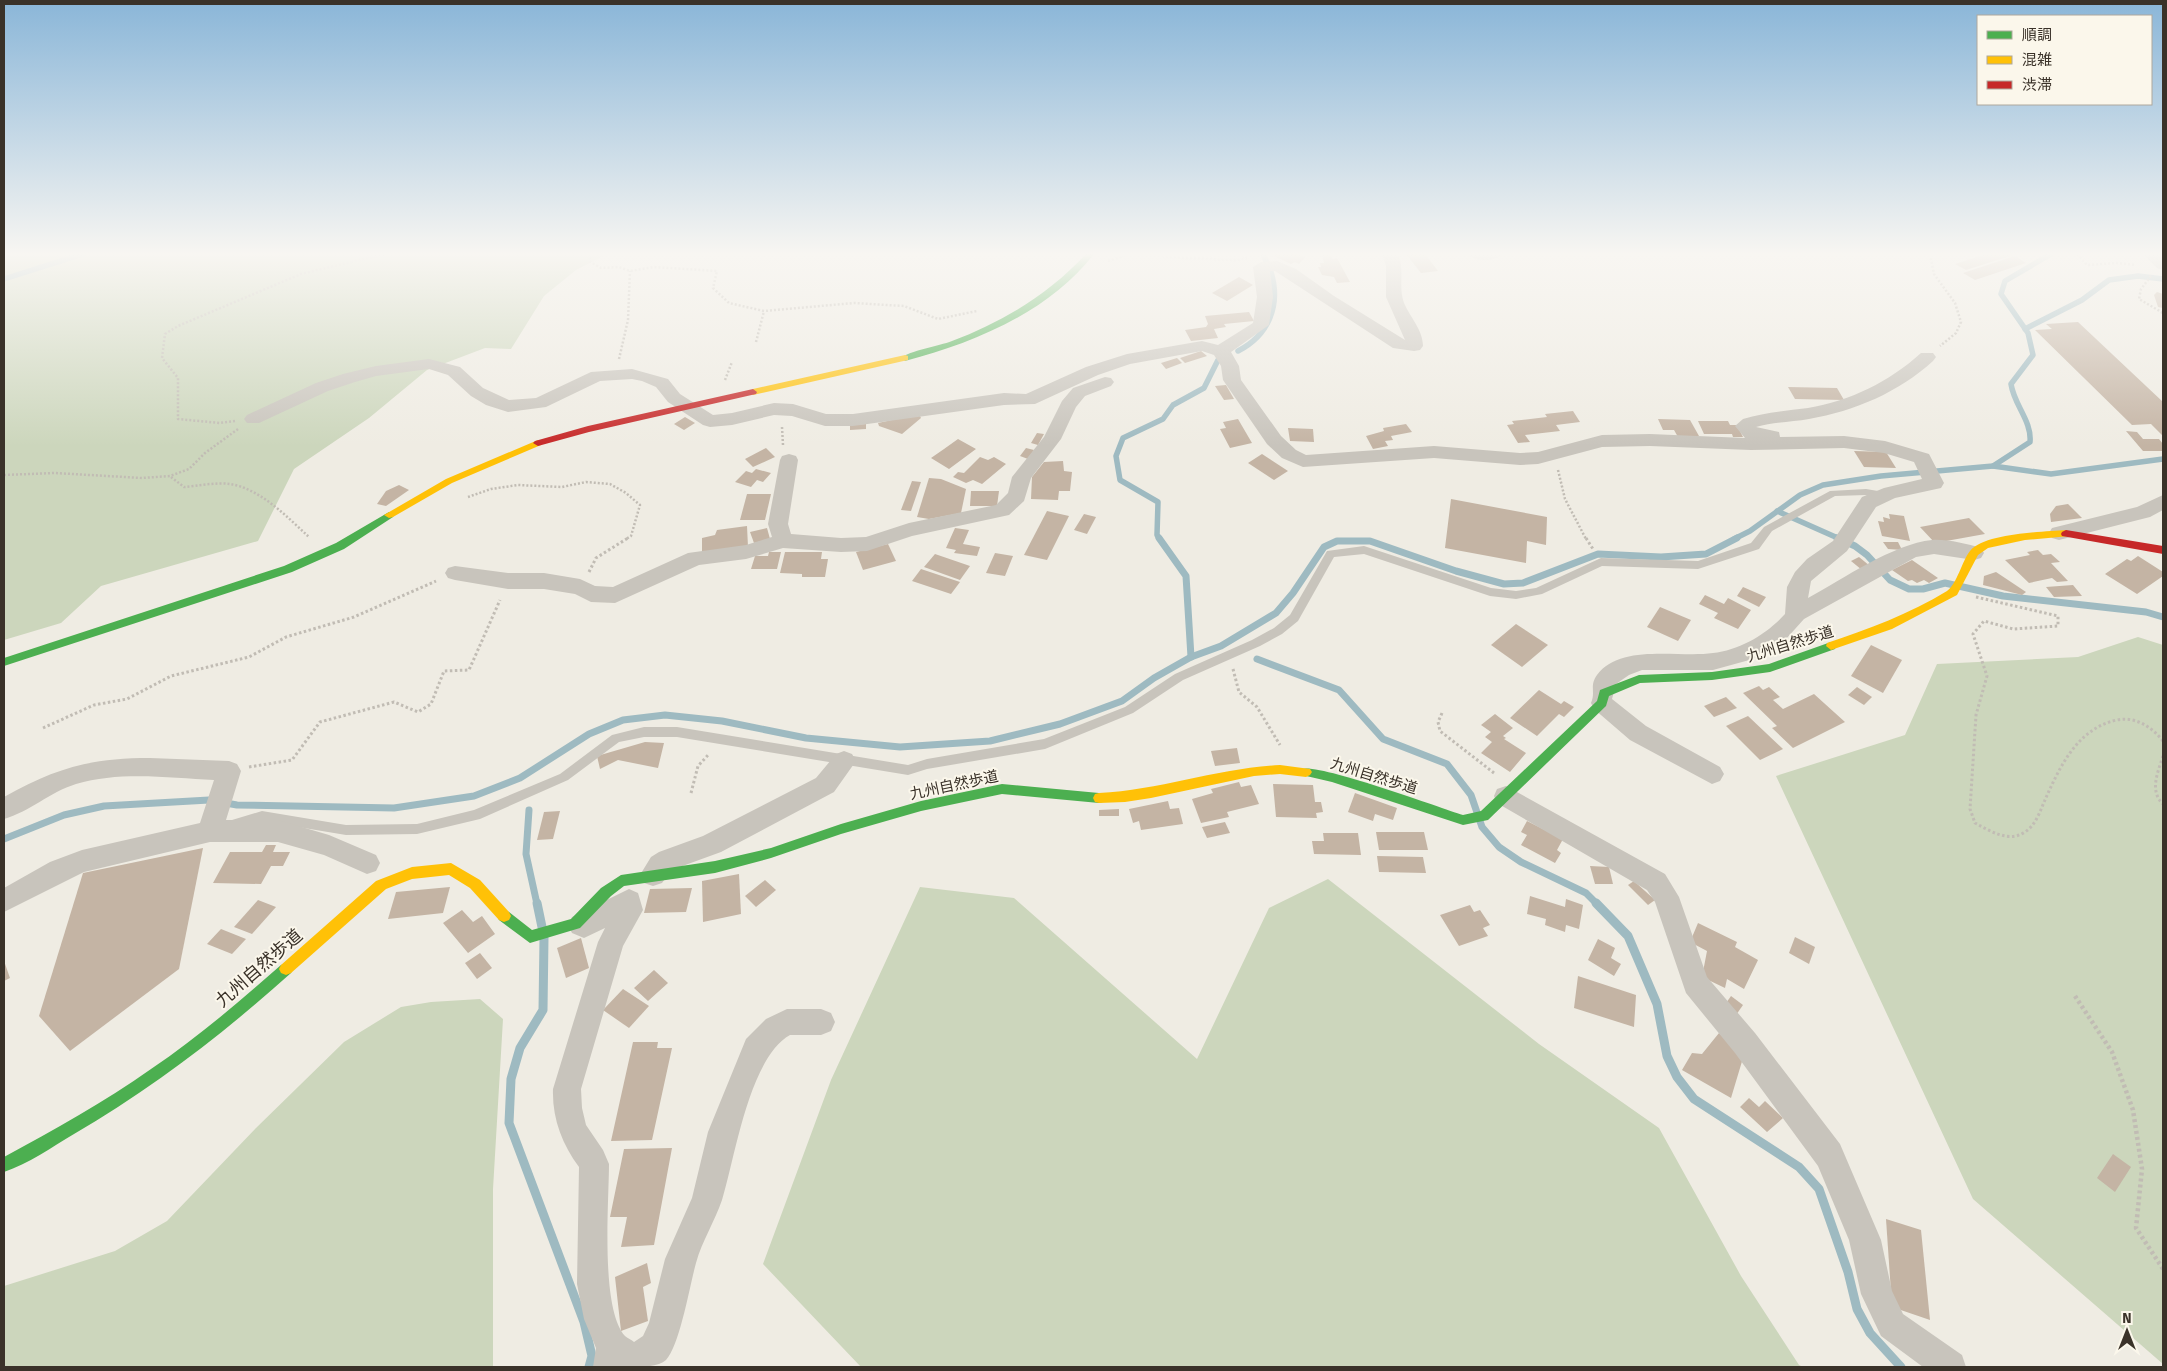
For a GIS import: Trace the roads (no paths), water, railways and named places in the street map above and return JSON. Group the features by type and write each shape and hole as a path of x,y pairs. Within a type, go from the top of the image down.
{"street":[{"path":"4,662 288,569 340,546 404,505 492,460 530,445 580,431 929,352 972,336 1006,318"},
{"path":"1221,352 1261,325 1262,318"},
{"path":"1358,318 1399,344 1414,346 1415,339 1402,318"},
{"path":"253,419 322,387 349,378 376,370 429,364 454,371 477,392 492,401 508,406 540,403 597,376 615,374 647,376 662,383 674,398 710,421 774,409 793,410 825,420 853,420 1004,400 1030,400 1092,370 1127,359 1202,346 1221,352 1230,366 1232,380 1274,440 1289,454 1303,461 1340,460 1434,452 1520,459 1538,458 1602,441 1650,440 1751,444 1844,442"},
{"path":"455,573 508,581 544,581 580,587 591,594 615,594 695,558 746,552 783,541 840,545 867,544 909,530 1002,510 1017,496 1022,477 1052,439 1068,405 1079,392 1126,373 1164,352"},
{"path":"1796,614 1796,590 1803,576 1845,539 1868,502 1884,495 1934,483 1922,458 1885,447 1752,434 1744,426 1776,418 1815,412 1854,400 1892,385 1911,372 1927,357"},
{"path":"783,541 778,524 789,460"},
{"path":"1712,774 1638,733 1603,698 1604,682 1608,676 1618,670 1642,662 1690,664 1734,659 1773,637 1788,625 1796,614 1912,551 1925,547 1974,553 1985,545 2005,540 2059,533 2143,512 2163,502"},
{"path":"2059,533 2163,550"},
{"name":"九州自然歩道","path":"4,1165 62,1134 156,1074 250,1001 381,885 412,873 451,868 475,884 511,923 530,936 567,927 621,881 653,874 715,867 771,853 841,829 921,806 993,791 1038,791 1073,797 1116,798 1146,795 1244,771 1283,768 1332,776 1463,820 1484,816 1506,797 1603,698 1639,679 1712,676 1770,668 1888,626 1954,591 1974,553"},
{"path":"653,874 660,865 668,860 712,844 825,785 844,761"},
{"path":"4,809 36,791 74,775 114,769 229,770 210,831"},
{"path":"1506,797 1656,882 1666,897 1696,984 1745,1043 1830,1155 1866,1240 1877,1294 1892,1325 1950,1367"},
{"path":"4,901 59,870 82,861 210,831 278,831 329,846 367,862"},
{"path":"567,927 584,926 619,905 629,901 631,905 612,942 567,1089 566,1107 577,1140 589,1153 594,1164 593,1284 611,1357 634,1362 654,1348 665,1324 681,1259 707,1200 723,1132 756,1049 776,1028 788,1022 821,1022"}],"lane":[{"path":"210,831 262,816 346,830 417,829 476,815 564,777 616,738 644,732 661,732 722,739 844,761 908,770 928,764 1045,744 1129,710 1179,677 1233,654 1278,631 1294,618 1331,554 1364,550 1490,592 1516,595 1538,591 1601,562 1698,565 1755,546 1768,529 1795,511 1833,493 1866,492 1884,495"}],"waterway":[{"path":"1238,351 1258,337 1270,318"},
{"path":"2018,318 2025,329"},
{"path":"2025,329 2047,318"},
{"path":"1993,466 2030,442 2026,420 2011,384 2033,355 2028,333 2025,329"},
{"path":"1160,539 1157,535 1158,502 1120,480 1116,456 1123,438 1163,419 1173,405 1204,388 1218,360"},
{"path":"1993,466 2051,474 2163,459"},
{"path":"1777,511 1800,495 1823,485 1881,476 1993,466"},
{"path":"1734,539 1750,531 1777,511"},
{"path":"1777,511 1840,539"},
{"path":"1159,538 1186,576 1191,657"},
{"path":"1191,657 1221,646 1276,613 1293,593 1324,547 1337,541 1370,541 1456,571 1504,584 1523,583 1598,554 1661,557 1706,554 1737,538"},
{"path":"1837,538 1855,546 1867,555 1890,580 1909,589 1923,589 1945,583 2003,596 2146,612 2163,617"},
{"path":"4,839 64,815 104,806 209,800 237,805 394,808 474,796 520,778 589,734 623,720 665,715 722,721 806,738 900,747 990,741 1060,724 1122,701 1154,678 1191,657"},
{"path":"1257,659 1339,690 1383,739 1447,764 1471,795 1482,827 1499,847 1521,862 1586,893 1596,903"},
{"path":"529,810 526,854 537,904"},
{"path":"537,903 542,927"},
{"path":"1596,903 1628,936 1657,1004 1667,1056 1677,1077 1694,1099 1799,1167 1819,1189 1848,1272 1857,1309 1870,1333 1901,1367"},
{"path":"544,938 543,1010 520,1048 511,1079 509,1123 584,1322 592,1356 589,1367"}]}
